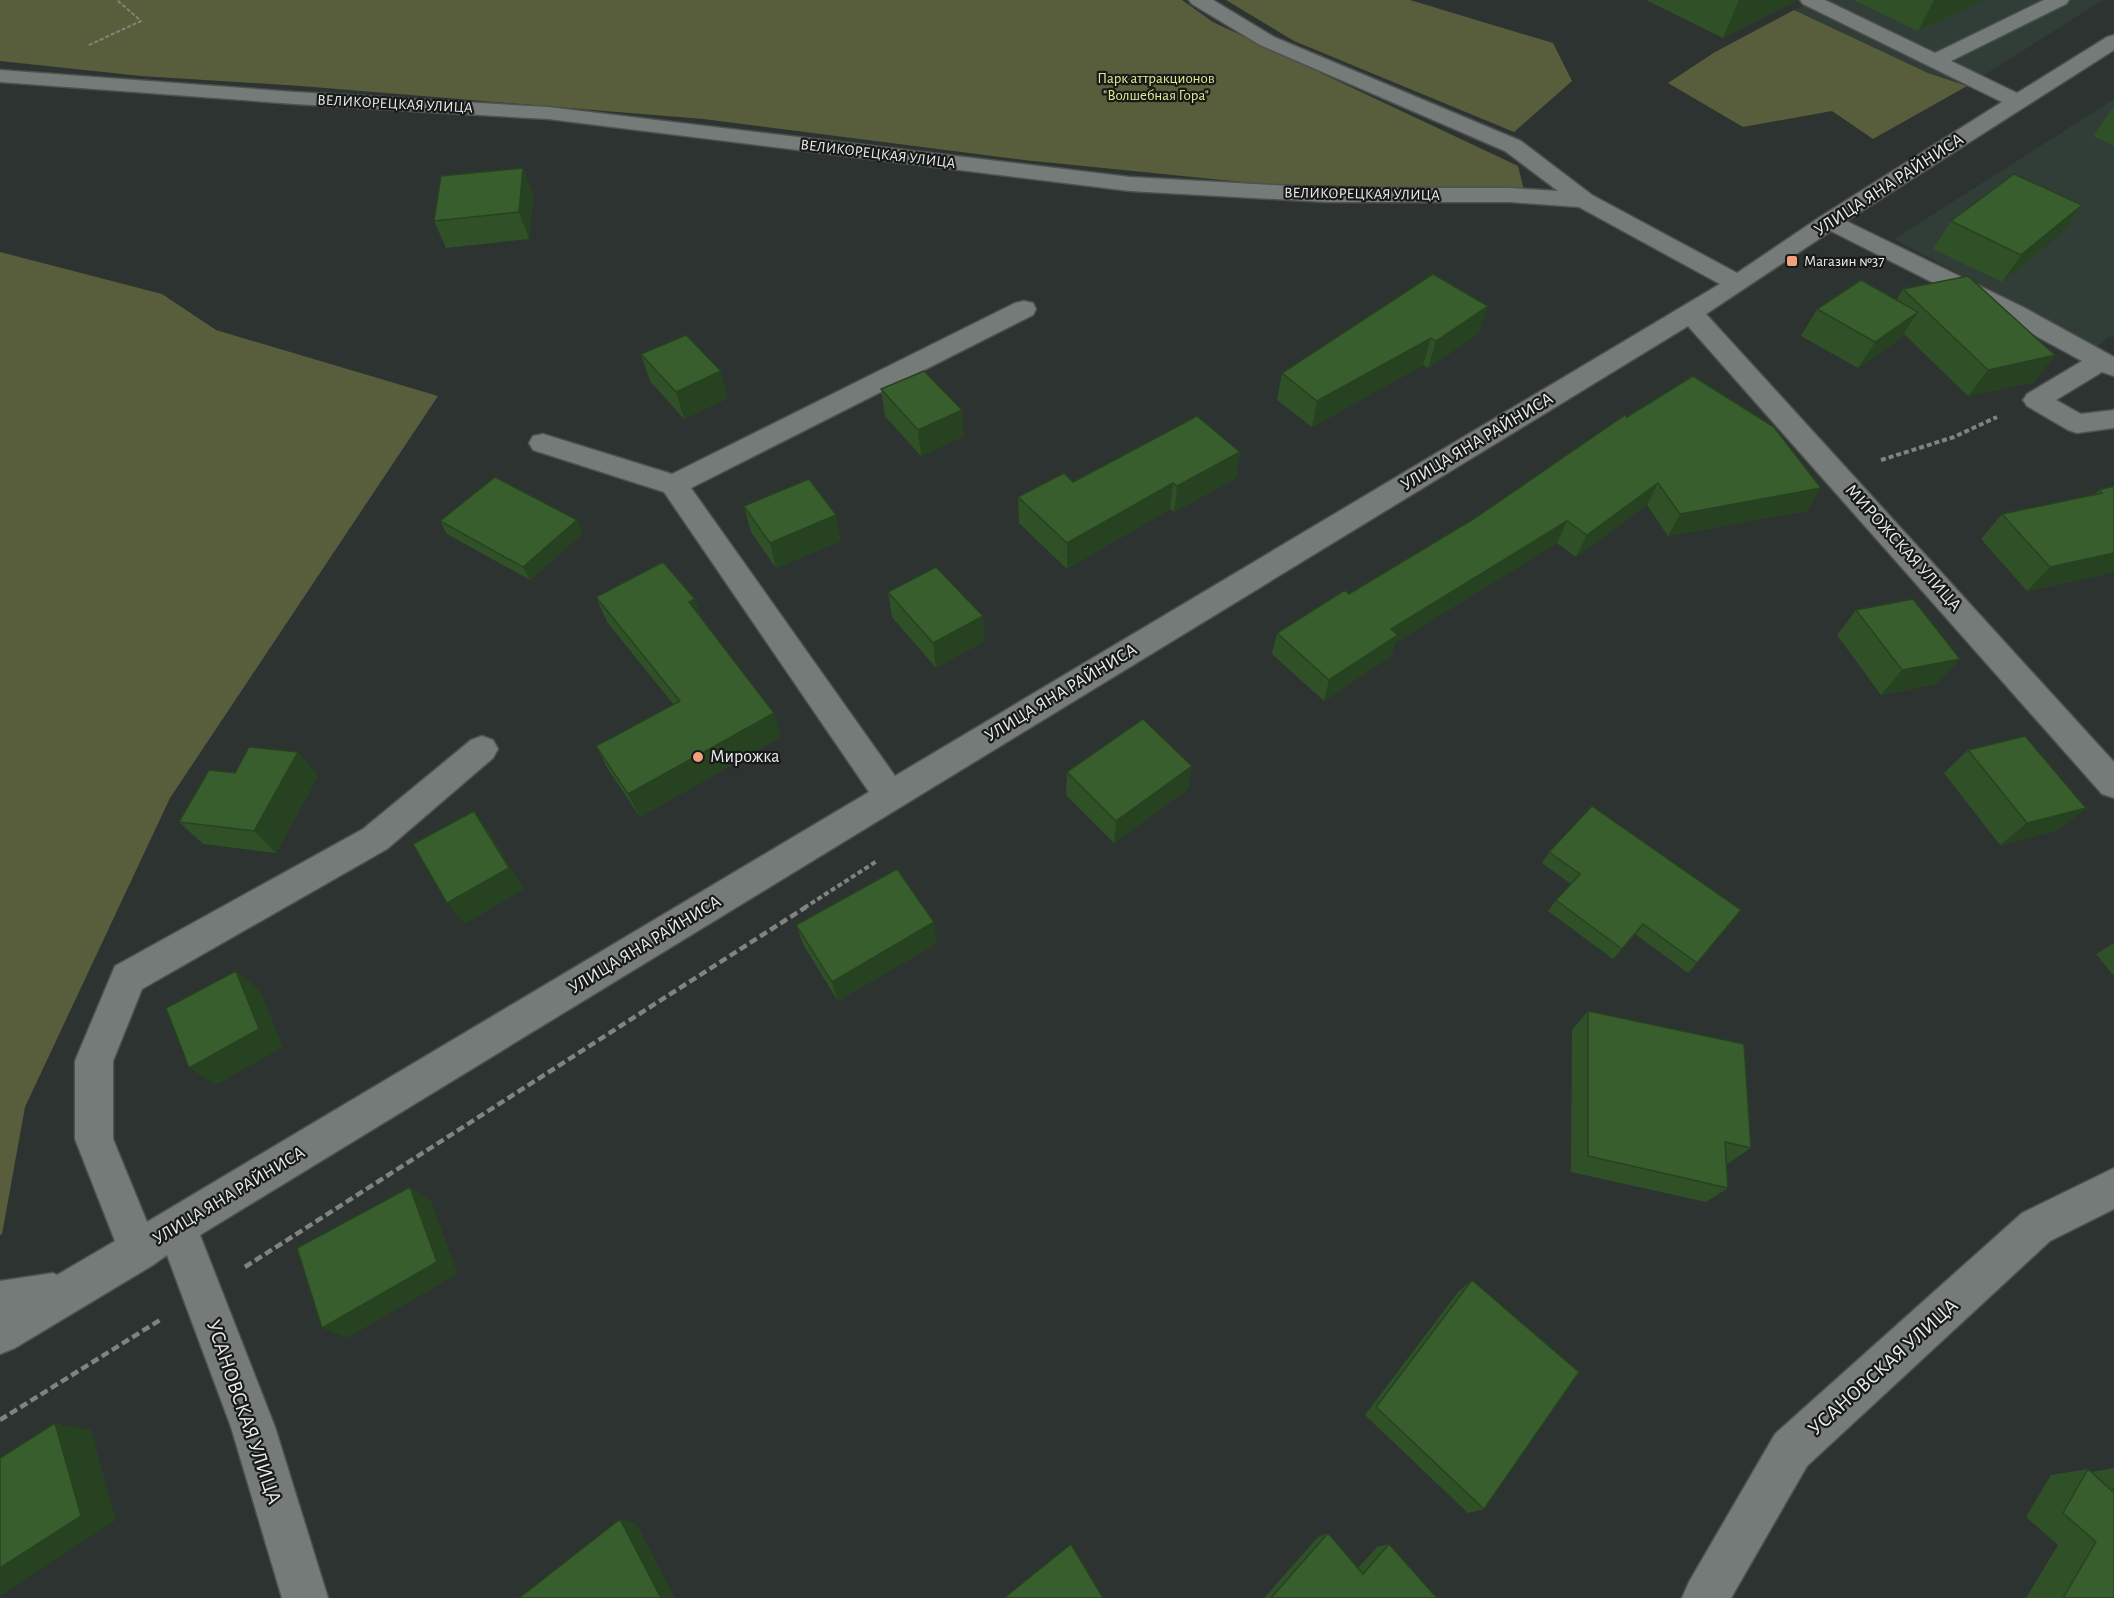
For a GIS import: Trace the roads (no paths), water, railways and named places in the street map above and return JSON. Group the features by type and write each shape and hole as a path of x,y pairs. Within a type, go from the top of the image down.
{"street":[{"path":"1199,0 1267,41 1513,146 1584,200"},
{"path":"1810,0 2018,102"},
{"path":"1935,61 2059,0"},
{"name":"УЛИЦА ЯНА РАЙНИСА","path":"0,1333 1691,313 1797,245 1828,222 2114,41"},
{"name":"ВЕЛИКОРЕЦКАЯ УЛИЦА","path":"0,76 295,99 548,113 1130,184 1327,195 1510,195 1584,200 1737,283"},
{"path":"1828,222 1854,232 2014,312 2108,364"},
{"path":"674,484 1024,309"},
{"name":"МИРОЖСКАЯ УЛИЦА","path":"1691,313 2114,784"},
{"path":"2108,364 2036,400 2077,424 2114,419"},
{"path":"543,443 674,484 890,796"},
{"path":"139,1251 94,1139 93,1061 128,978 375,839 482,749"},
{"name":"УСАНОВСКАЯ УЛИЦА","path":"1705,1598 1791,1450 2036,1227 2114,1188"},
{"name":"УСАНОВСКАЯ УЛИЦА","path":"177,1228 253,1427 305,1598"},
{"path":"0,1302 72,1291"}],"place":[{"name":"Магазин №37","path":"1792,261"},
{"name":"Мирожка","path":"698,757"}],"park label":[{"name":"Парк аттракционов \"Волшебная Гора\"","path":"1156,86"}]}
